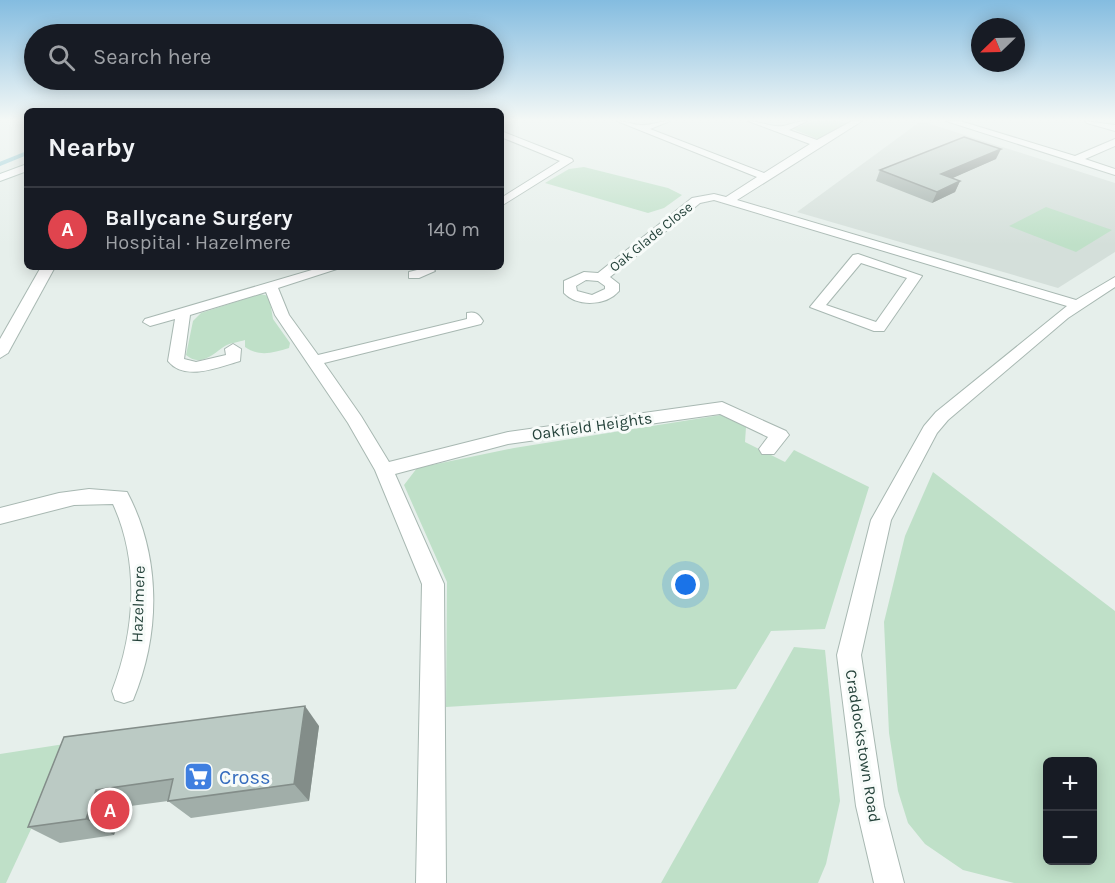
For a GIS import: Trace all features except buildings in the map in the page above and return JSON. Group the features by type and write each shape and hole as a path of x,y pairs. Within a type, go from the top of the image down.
{"street":[{"path":"504,201 566,162"},
{"path":"729,162 766,177"},
{"path":"728,201 789,162"},
{"path":"1087,162 1115,172"},
{"path":"0,178 24,168"},
{"name":"Oak Glade Close","path":"601,277 649,241 696,200 702,198 728,201"},
{"path":"728,201 1077,305"},
{"path":"887,267 898,252"},
{"path":"858,258 887,267 915,276 879,328 817,306 858,258"},
{"path":"0,353 5,338 46,270"},
{"path":"150,322 327,270"},
{"name":"Craddockstown Road","path":"889,883 870,806 849,655 880,519 930,430 942,416 1077,305 1115,281"},
{"path":"271,288 282,315 355,420 384,470 433,584 430,883"},
{"path":"183,314 176,361 182,366 198,367 234,358 233,349"},
{"path":"314,361 476,321 472,316"},
{"name":"Oakfield Heights","path":"384,470 508,438 722,408 780,435 768,449"},
{"name":"Hazelmere","path":"0,516 78,496 100,494 120,497 129,512 138,540 142,574 139,636 133,673 124,691"}],"shaded area":[{"path":"865,162 1050,162 1115,183 1115,252 1058,288 797,212"}],"green space":[{"path":"584,167 668,188 682,195 664,208 648,213 545,183 569,169"},
{"path":"1046,207 1112,230 1076,252 1009,226"},
{"path":"260,294 269,296 273,319 290,343 289,348 272,353 261,353 245,347 245,340 227,345 202,360 192,359 186,355 193,321 201,313"},
{"path":"721,415 746,427 745,442 785,462 794,450 869,487 825,629 771,631 736,689 446,707 447,582 404,485 417,468 514,448"},
{"path":"933,472 1115,611 1115,883 1014,883 963,870 925,844 908,823 898,791 889,733 884,622 905,536"},
{"path":"794,647 825,650 840,801 826,864 818,883 661,883"},
{"path":"71,743 6,883 0,883 0,754"}],"waterway":[{"path":"0,164 4,162"}],"place":[{"name":"Cross","path":"198,777"},
{"name":"Ballycane Surgery","path":"110,810"}]}
